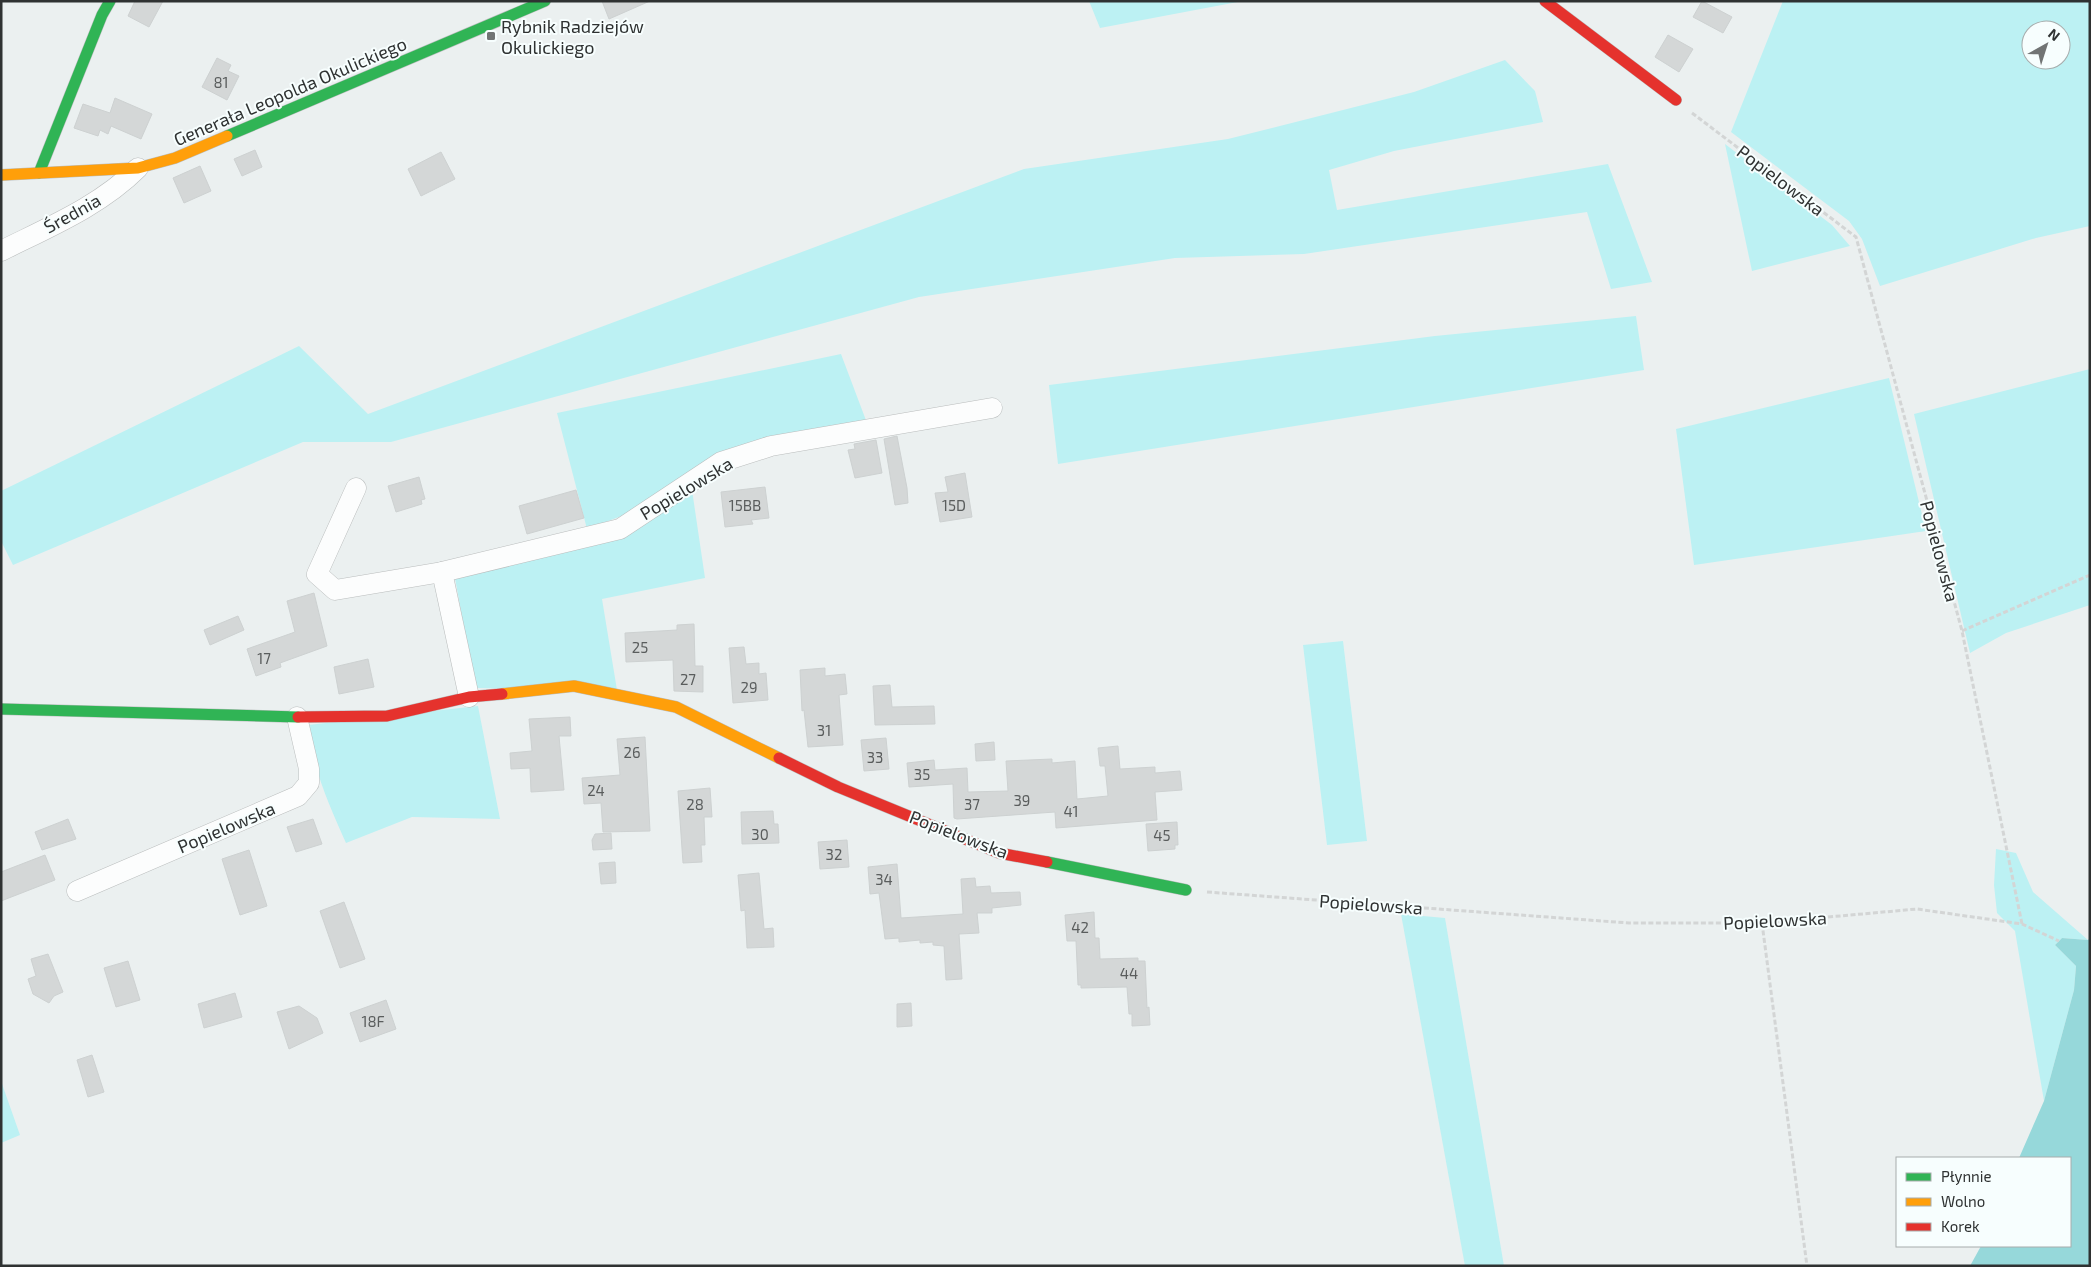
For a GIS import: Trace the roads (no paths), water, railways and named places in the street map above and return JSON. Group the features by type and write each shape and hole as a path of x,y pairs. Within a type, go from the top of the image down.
{"street":[{"path":"39,174 102,15 110,1"},
{"name":"Generała Leopolda Okulickiego","path":"1,175 138,168 175,158 545,1"},
{"path":"1545,1 1676,100"},
{"name":"Średnia","path":"1,251 94,204 126,180 138,168"},
{"name":"Popielowska","path":"356,488 317,574 335,590 442,572 620,529 721,462 772,446 992,408"},
{"path":"442,572 469,697"},
{"name":"Popielowska","path":"1,709 297,717 387,716 469,697 574,686 676,707 838,787 999,853 1186,890"},
{"name":"Popielowska","path":"77,891 298,796 309,783 309,769 297,717"}],"place":[{"name":"Rybnik Radziejów Okulickiego","path":"491,36"}]}
